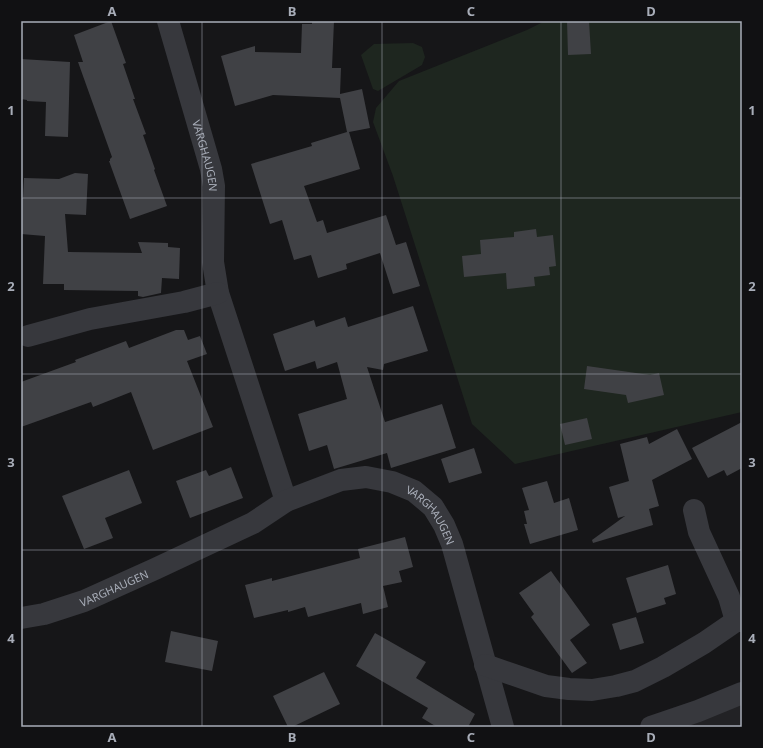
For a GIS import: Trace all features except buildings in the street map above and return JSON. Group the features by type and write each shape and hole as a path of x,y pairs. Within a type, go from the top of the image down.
{"street":[{"name":"VARGHAUGEN","path":"168,21 211,169 214,186 213,262 218,294 286,501"},
{"path":"28,336 90,319 184,302 218,294"},
{"name":"VARGHAUGEN","path":"21,618 44,614 84,601 253,522 286,501 341,480 366,477 392,482 414,491 432,507 444,525 452,544 503,727"},
{"path":"485,665 546,686 592,690 616,686 635,681 663,668 739,621 699,532 694,510"},
{"path":"651,727 698,711 742,693"}],"shaded area":[{"path":"545,21 742,21 742,412 515,464 472,424 393,176 373,122 376,108 399,81 527,30"},
{"path":"413,43 422,47 425,57 422,65 378,91 373,89 361,55 374,44"},
{"path":"742,701 742,727 671,727"}]}
